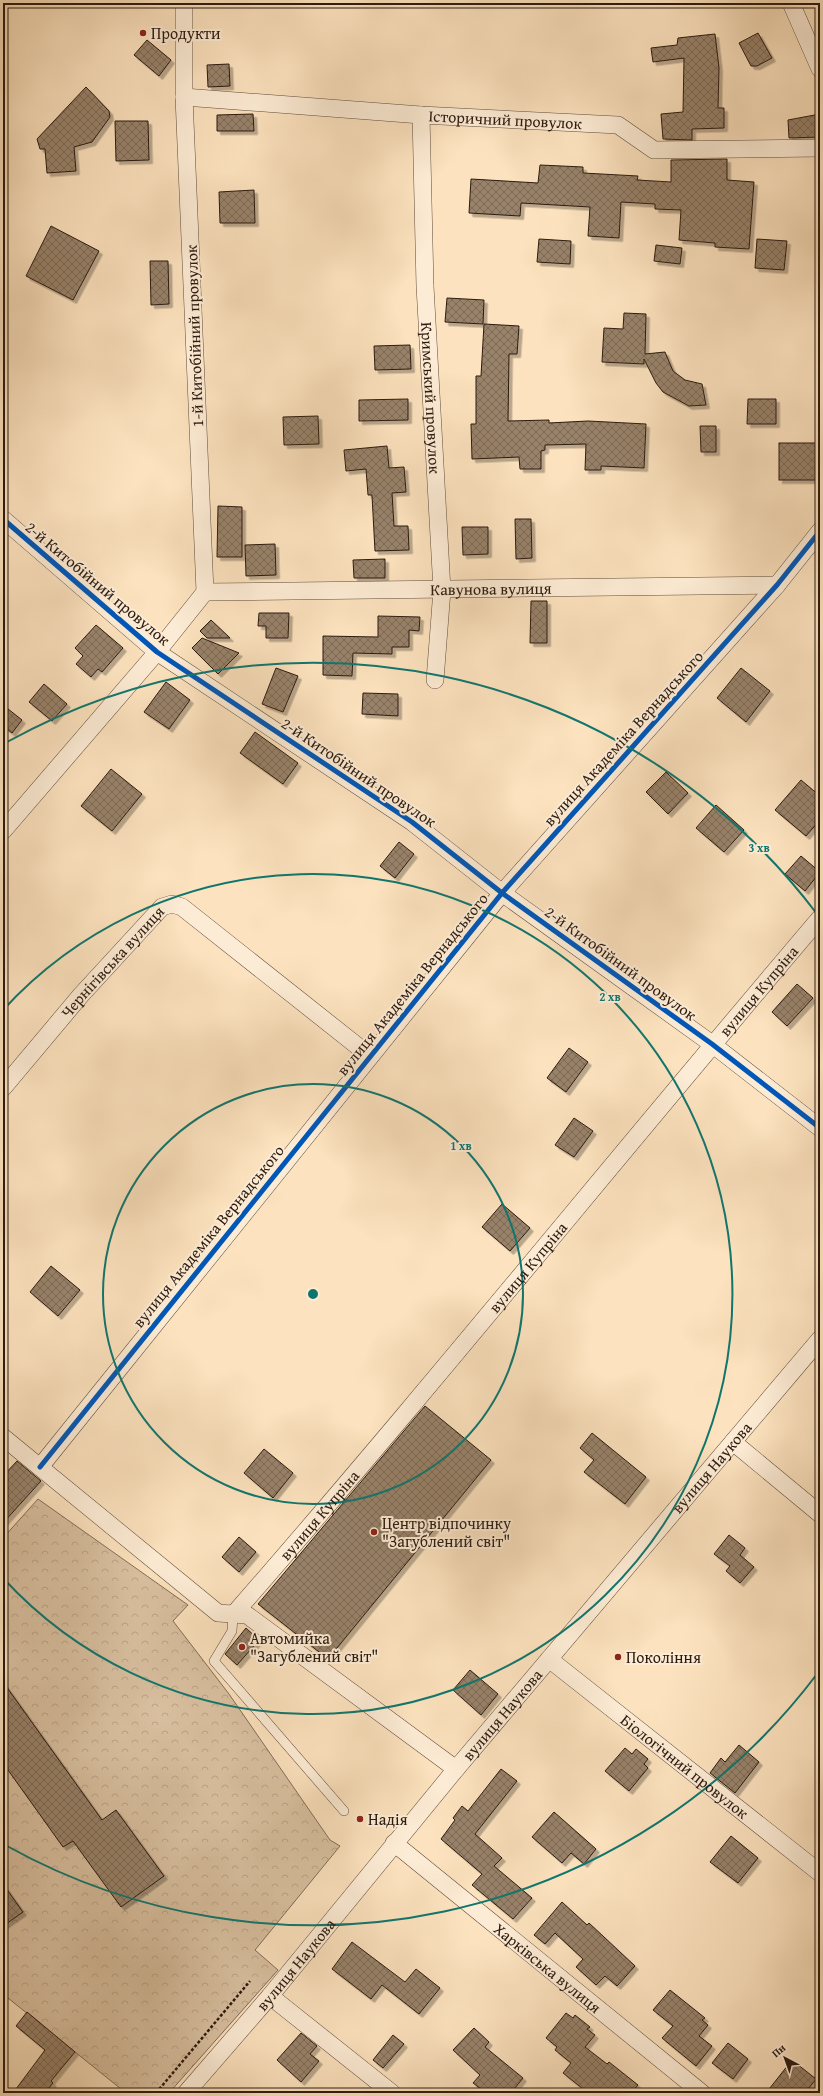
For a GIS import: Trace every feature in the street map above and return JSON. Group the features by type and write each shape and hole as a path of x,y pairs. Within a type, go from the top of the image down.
{"street":[{"name":"1-й Китобійний провулок","path":"184,3 184,97 205,592"},
{"path":"791,3 820,65"},
{"name":"Історичний провулок","path":"184,97 421,114 618,125 654,150 820,148"},
{"name":"Кримський провулок","path":"421,114 426,286 442,590 435,680"},
{"name":"2-й Китобійний провулок","path":"3,519 157,652 412,822 502,893 712,1044 820,1128"},
{"name":"вулиця Академіка Вернадського","path":"40,1467 502,893 776,585 820,531"},
{"name":"Кавунова вулиця","path":"205,592 776,585"},
{"path":"157,652 205,592"},
{"name":"2-й Китобійний провулок","path":"3,831 157,652"},
{"name":"Чернігівська вулиця","path":"3,1088 92,983 162,907 172,904 182,906 370,1056"},
{"name":"вулиця Купріна","path":"233,1615 418,1401 712,1044 820,918"},
{"name":"вулиця Наукова","path":"186,2093 270,1996 394,1842 456,1768 820,1339"},
{"path":"3,1437 218,1613 248,1615 456,1768"},
{"path":"733,1442 820,1514"},
{"name":"Біологічний провулок","path":"549,1659 820,1873"},
{"name":"Харківська вулиця","path":"394,1842 702,2093"},
{"path":"270,1996 392,2093"}],"lane":[{"path":"233,1615 232,1631 214,1661 344,1811"}],"path":[{"path":"156,2093 250,1981"}],"green space":[{"path":"38,1499 188,1605 173,1621 229,1694 330,1840 340,1846 255,1950 278,1970 169,2093 126,2093 3,1994 3,1538"}],"building":[{"path":"758,33 772,58 757,66 751,66 739,43"},
{"path":"715,34 719,68 718,108 724,108 724,128 692,129 692,140 663,139 661,114 683,112 684,58 653,62 651,48 677,45 678,38"},
{"path":"147,40 171,60 159,76 134,55"},
{"path":"229,64 230,86 208,87 207,65"},
{"path":"86,87 109,111 110,117 92,142 74,147 76,171 47,173 45,149 40,149 37,139"},
{"path":"253,114 254,131 217,131 217,115"},
{"path":"820,114 820,137 789,138 788,120"},
{"path":"115,121 148,121 149,160 116,161"},
{"path":"727,159 727,180 754,182 749,249 715,247 715,243 679,240 681,210 655,209 655,204 621,202 619,238 588,236 590,207 521,203 520,216 469,213 471,179 538,183 540,165 583,167 583,173 638,176 637,180 671,182 671,160"},
{"path":"254,190 255,223 220,223 219,192"},
{"path":"51,226 99,251 73,300 26,276"},
{"path":"539,239 571,241 570,264 537,262"},
{"path":"757,239 787,241 784,270 755,268"},
{"path":"656,245 682,248 680,264 654,261"},
{"path":"150,261 168,261 169,304 151,305"},
{"path":"447,298 484,300 483,324 445,322"},
{"path":"624,313 646,314 645,354 665,352 673,371 685,380 702,384 706,405 689,406 663,392 656,383 644,359 644,364 602,362 604,328 623,329"},
{"path":"484,324 519,326 517,354 509,354 508,421 549,420 549,423 588,421 646,424 644,468 601,466 601,470 585,470 586,444 545,445 545,450 541,451 541,469 520,469 519,457 472,459 471,424 476,424 476,376 481,376"},
{"path":"410,345 411,369 375,370 374,346"},
{"path":"408,399 408,420 359,421 359,400"},
{"path":"748,399 776,399 776,424 747,424"},
{"path":"318,416 319,444 284,445 283,417"},
{"path":"700,426 716,426 716,452 701,452"},
{"path":"779,443 820,443 820,480 779,480"},
{"path":"387,446 389,468 404,467 406,492 392,493 394,526 408,526 409,550 375,551 372,495 368,495 366,469 346,471 344,450"},
{"path":"218,506 242,507 242,557 217,557"},
{"path":"515,519 531,519 532,558 516,559"},
{"path":"462,527 488,527 488,554 463,555"},
{"path":"275,544 276,575 246,576 245,545"},
{"path":"385,559 385,578 354,578 353,560"},
{"path":"531,601 547,601 547,643 530,643"},
{"path":"259,613 289,613 288,638 266,638 266,626 258,626"},
{"path":"378,616 420,617 419,631 409,630 409,647 392,647 392,654 353,653 352,676 323,675 323,636 378,637"},
{"path":"211,620 230,638 207,638 200,631"},
{"path":"96,625 123,648 102,672 98,669 91,677 76,664 83,656 75,648"},
{"path":"202,638 239,653 218,674 192,648"},
{"path":"276,668 298,676 283,712 262,704"},
{"path":"741,668 770,691 746,722 717,698"},
{"path":"166,682 190,700 169,729 144,712"},
{"path":"44,684 67,704 52,721 29,702"},
{"path":"363,693 398,694 398,716 362,714"},
{"path":"3,705 22,720 12,733 3,726"},
{"path":"255,732 298,763 283,784 240,753"},
{"path":"111,769 142,794 112,831 81,806"},
{"path":"666,772 688,793 668,814 646,792"},
{"path":"801,780 820,796 820,820 806,836 775,810"},
{"path":"716,805 744,830 724,852 696,828"},
{"path":"399,842 414,854 395,878 380,866"},
{"path":"801,856 820,872 805,891 785,874"},
{"path":"797,984 813,998 787,1026 772,1012"},
{"path":"569,1048 588,1062 566,1092 547,1078"},
{"path":"574,1118 593,1131 574,1157 555,1145"},
{"path":"502,1204 530,1228 510,1251 482,1227"},
{"path":"51,1266 80,1290 58,1316 30,1292"},
{"name":"Центр відпочинку \"Загублений світ\"","path":"425,1406 491,1460 328,1659 258,1604"},
{"path":"592,1433 646,1477 625,1504 584,1472 594,1460 580,1448"},
{"path":"264,1449 293,1473 273,1498 244,1473"},
{"path":"17,1461 41,1481 3,1523 3,1476"},
{"path":"729,1535 745,1548 740,1555 754,1567 740,1583 726,1571 730,1566 714,1554"},
{"path":"239,1537 256,1552 239,1572 222,1557"},
{"name":"Автомийка \"Загублений світ\"","path":"246,1628 259,1640 237,1665 225,1654"},
{"path":"470,1670 498,1694 481,1715 453,1690"},
{"path":"3,1682 102,1820 116,1810 164,1876 121,1907 73,1841 63,1847 3,1763"},
{"path":"739,1745 759,1762 735,1793 710,1773 721,1758 725,1762"},
{"path":"625,1748 632,1754 636,1749 648,1759 644,1764 648,1768 629,1791 605,1771"},
{"path":"501,1769 517,1781 475,1834 502,1858 494,1866 532,1898 513,1919 472,1885 482,1874 441,1839 455,1820 453,1818 462,1806 468,1811"},
{"path":"554,1812 596,1849 584,1864 571,1853 562,1863 532,1837"},
{"path":"731,1836 758,1858 738,1883 710,1862"},
{"path":"3,1884 23,1912 3,1926"},
{"path":"562,1902 587,1925 589,1923 635,1966 617,1986 605,1976 596,1985 576,1967 583,1959 555,1933 545,1944 534,1935"},
{"path":"352,1942 405,1982 416,1969 440,1988 419,2014 382,1985 371,1999 332,1969"},
{"path":"670,1990 705,2018 702,2020 708,2025 699,2036 712,2046 696,2066 662,2038 673,2026 653,2010"},
{"path":"27,2012 75,2052 51,2081 53,2083 45,2093 13,2093 45,2050 16,2026"},
{"path":"566,2013 573,2018 575,2015 590,2027 587,2029 595,2035 585,2047 607,2064 609,2062 638,2085 631,2093 588,2093 563,2073 571,2063 555,2050 557,2047 546,2038"},
{"path":"474,2028 489,2042 485,2047 523,2078 511,2093 486,2093 473,2083 480,2075 453,2050"},
{"path":"301,2033 317,2046 310,2054 319,2061 301,2082 277,2060"},
{"path":"393,2035 404,2044 383,2068 373,2060"},
{"path":"728,2043 748,2059 733,2079 712,2063"},
{"path":"792,2060 816,2079 805,2093 766,2093"}],"cycle path":[{"path":"3,519 157,652 412,822 502,893 712,1044 820,1128"},
{"path":"40,1467 502,893 777,585 820,531"}],"place":[{"name":"Продукти","path":"143,33"},
{"name":"Центр відпочинку \"Загублений світ\"","path":"374,1532"},
{"name":"Автомийка \"Загублений світ\"","path":"242,1647"},
{"name":"Покоління","path":"618,1657"},
{"name":"Надія","path":"360,1819"}]}
